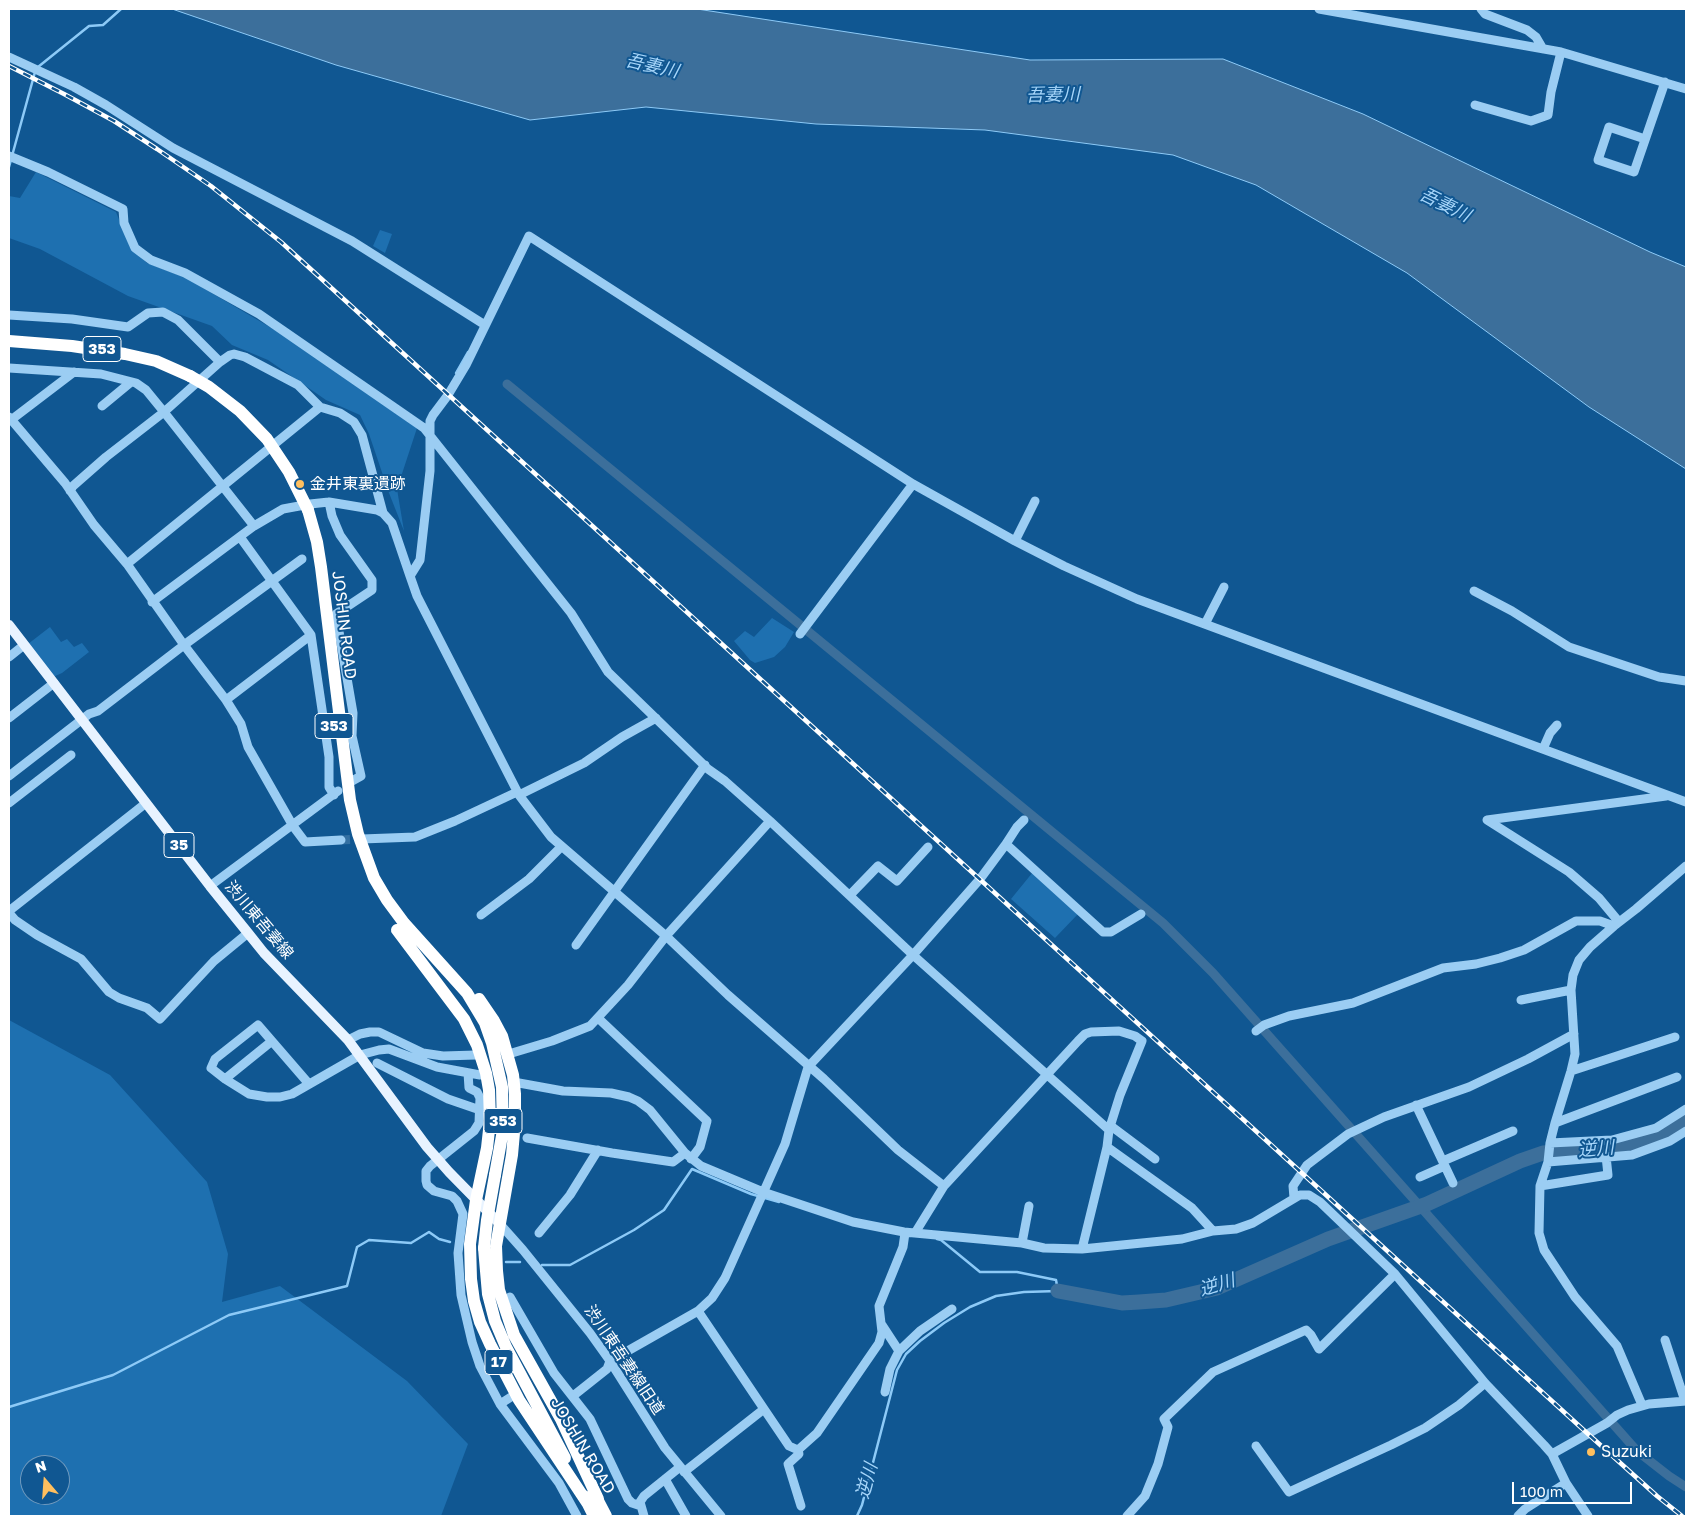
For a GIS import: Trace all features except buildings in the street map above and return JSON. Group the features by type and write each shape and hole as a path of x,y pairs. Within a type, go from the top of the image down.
{"highway":[{"name":"JOSHIN ROAD","path":"9,341 72,346 125,354 156,362 189,380 241,420 261,442 304,511 315,573 350,834 361,869 371,889 461,999 479,1025 498,1068 502,1087 503,1130 484,1248 488,1294 495,1321 506,1347 532,1394 574,1459 593,1501 606,1516"},
{"name":"JOSHIN ROAD","path":"9,348 78,352 120,359 189,380"},
{"name":"353","path":"401,926 464,1019 486,1073 490,1121 487,1148 476,1200"},
{"name":"353","path":"401,926 465,982 494,1021 506,1048 513,1075 515,1122 512,1155 499,1223"},
{"name":"17","path":"476,1200 470,1244 470,1263 474,1301 480,1322 519,1400 593,1501"},
{"name":"17","path":"499,1223 496,1246 496,1271 505,1310 514,1335 561,1419 593,1501"},
{"name":"JOSHIN ROAD","path":"593,1501 594,1516"}],"main road":[{"name":"渋川東吾妻線","path":"9,625 210,886 264,953 348,1040 404,1118 438,1160 499,1223"}],"street":[{"path":"1319,9 1561,52 1686,89"},
{"path":"1481,9 1486,14 1527,30 1536,37 1543,49"},
{"path":"1475,105 1531,121 1548,115 1551,92 1561,52"},
{"path":"9,57 74,87 173,148 352,242 485,325"},
{"path":"1645,139 1609,127 1598,160 1634,172 1665,82"},
{"path":"13,157 124,209 124,223 135,248 151,260 185,273 259,314 410,418 429,434 571,613 608,672 704,765 770,821 913,955 1046,1074 1110,1128 1155,1159"},
{"path":"410,576 420,560 430,471 430,421 448,396 466,365 529,236 913,484 1064,566 1130,596 1686,802"},
{"path":"9,315 72,319 128,327 148,313 163,312 178,320 220,362"},
{"path":"70,491 73,486 164,412 220,362 234,354 245,357 298,385 320,407 340,414 354,422 359,428 383,513"},
{"path":"9,368 101,374 131,382 146,390 254,526"},
{"path":"74,372 10,418 65,483 94,525 127,564 152,602 226,700 241,724 248,747 293,826 305,842 341,840"},
{"path":"102,406 131,382"},
{"path":"127,564 320,407"},
{"path":"800,634 913,484"},
{"path":"1015,541 1036,501"},
{"path":"329,502 332,516 340,534 372,580 372,590 336,614 353,713 352,736 361,776 352,781"},
{"path":"152,602 254,526 283,508 329,502 377,510 383,513 392,523 417,596 518,793 551,837 666,936 898,1150 944,1186"},
{"path":"210,886 336,793 330,787 328,773 329,757 311,635 240,537"},
{"path":"9,776 90,714 98,711 184,645 302,560"},
{"path":"1205,624 1224,587"},
{"path":"1474,591 1512,611 1569,646 1659,677 1686,681"},
{"path":"226,700 311,635"},
{"path":"9,657 24,645"},
{"path":"9,718 54,684"},
{"path":"362,840 415,837 455,822 584,763 622,736 656,718"},
{"path":"1543,749 1550,733 1557,726"},
{"path":"9,802 71,755"},
{"path":"576,945 704,765"},
{"path":"1616,924 1599,898 1569,872 1487,820 1670,796"},
{"path":"146,803 9,912 15,920 81,959 109,992 119,998 147,1008 160,1019 214,960 248,933"},
{"path":"573,1396 607,1369 610,1361 698,1310 712,1298 725,1278 785,1144 808,1067 913,955 980,879 1024,820"},
{"path":"512,1053 590,1026 628,985 666,936 770,821"},
{"path":"1006,844 1103,932 1111,932 1141,914"},
{"path":"878,866 897,881 928,846"},
{"path":"481,915 529,879 561,847"},
{"path":"850,895 885,859"},
{"path":"1642,1406 1617,1346 1576,1299 1544,1250 1539,1234 1540,1186 1555,1123 1572,1071 1575,1054 1572,990 1573,975 1579,960 1590,947 1616,924 1686,866"},
{"path":"1260,1029 1288,1016 1353,1003 1443,968 1476,964 1524,950 1576,921 1600,921 1616,924"},
{"path":"1522,1000 1572,990"},
{"path":"527,1138 673,1162 688,1156 700,1148 707,1120 598,1018"},
{"path":"308,1084 258,1025 216,1059 211,1068 225,1080 249,1094 267,1097 280,1097 292,1094 360,1056 370,1052 389,1049 437,1067 480,1076"},
{"path":"801,1506 788,1464 799,1454 798,1450 817,1433 879,1343 882,1332 879,1306 907,1235 944,1186 1085,1034 1119,1031 1135,1036 1142,1041 1120,1095 1110,1128 1082,1249"},
{"path":"348,1040 370,1032 379,1032 423,1053 443,1056 476,1055"},
{"path":"1294,1198 1292,1194 1293,1186 1308,1164 1348,1134 1416,1104 1469,1087 1528,1059 1574,1034"},
{"path":"1572,1071 1674,1037"},
{"path":"225,1080 272,1041"},
{"path":"377,1063 448,1099 480,1110"},
{"path":"468,1073 468,1085 480,1098 479,1123 474,1131 426,1171 426,1181 427,1185 434,1191 452,1196 463,1214 458,1253 461,1295 472,1342 480,1366 500,1404 559,1483 577,1516"},
{"path":"1555,1123 1677,1077"},
{"path":"519,1083 563,1091 611,1093 628,1097 638,1101 650,1110 688,1156 701,1166 725,1178 853,1222 907,1235 1022,1243 1044,1248 1082,1249 1182,1239 1213,1231 1236,1229 1253,1223 1300,1195 1309,1195 1320,1202 1343,1224 1352,1236 1395,1274 1484,1382 1552,1454 1566,1483 1588,1516"},
{"path":"1416,1104 1453,1183"},
{"path":"1549,1146 1612,1140 1656,1128 1686,1109"},
{"path":"1420,1177 1513,1131"},
{"path":"1547,1161 1632,1155 1670,1141 1686,1131"},
{"path":"1107,1147 1192,1208 1213,1231"},
{"path":"539,1233 570,1195 598,1150"},
{"path":"1540,1186 1608,1175 1606,1156"},
{"path":"1022,1243 1029,1206"},
{"name":"渋川東吾妻線旧道","path":"499,1223 546,1278 610,1361 650,1426 682,1469 721,1516"},
{"path":"1127,1516 1145,1496 1158,1464 1168,1427 1164,1419 1213,1372 1306,1330 1311,1334 1319,1349 1395,1274"},
{"path":"510,1297 554,1373 590,1419 628,1499 632,1503 641,1506"},
{"path":"885,1392 890,1369 900,1350 920,1331 952,1309"},
{"path":"698,1310 789,1446 798,1450"},
{"path":"881,1325 900,1350"},
{"path":"1552,1454 1617,1416 1642,1406 1686,1401 1665,1340"},
{"path":"543,1379 554,1373"},
{"path":"1256,1446 1289,1492 1425,1428 1459,1405 1484,1382"},
{"path":"500,1404 511,1397"},
{"path":"644,1516 640,1502 644,1496 764,1409"},
{"path":"665,1479 686,1516"},
{"path":"1518,1516 1525,1509 1566,1483"}],"shaded area":[{"path":"36,172 116,212 130,247 147,263 186,278 292,340 417,428 397,489 404,531 369,434 360,415 326,400 268,360 232,345 212,326 128,296 40,249 9,238 9,196 20,198"},
{"path":"380,230 392,234 385,253 373,246"},
{"path":"772,618 794,632 785,647 774,657 755,663 750,660 734,641 745,631 754,637"},
{"path":"50,627 61,642 67,639 74,647 82,643 89,652 62,673 53,677 28,644"},
{"path":"1033,872 1078,914 1055,938 1011,899"},
{"path":"9,1020 110,1075 207,1182 228,1254 222,1302 280,1286 407,1381 468,1444 441,1516 9,1516"}],"water":[{"name":"吾妻川","path":"172,9 697,9 1030,60 1223,59 1363,114 1650,252 1686,267 1686,469 1589,407 1407,273 1256,185 1173,155 985,130 816,124 646,107 530,120 336,65"}],"waterway":[{"path":"38,67 89,26 103,25 121,9"},
{"path":"9,167 35,72"},
{"path":"456,373 468,352"},
{"path":"507,384 1163,923 1213,973 1637,1451 1686,1487"},
{"name":"逆川","path":"1058,1291 1122,1303 1166,1300 1217,1288 1328,1239 1427,1204 1520,1161 1543,1153 1629,1146 1665,1133 1686,1119"},
{"path":"542,1265 570,1265 634,1230 664,1210 692,1169 751,1194 779,1202"},
{"path":"9,1407 113,1375 229,1315 347,1286 357,1247 369,1240 411,1243 429,1232 439,1239 450,1242"},
{"name":"逆川","path":"857,1516 862,1505 897,1370 906,1354 944,1323 970,1307 996,1296 1024,1292 1058,1291 1056,1280 1017,1272 980,1272 941,1240 937,1239"},
{"path":"506,1262 520,1262"}],"tunnel":[{"path":"341,840 362,839"}],"railway":[{"path":"9,66 114,121 211,186 281,242 1587,1433 1682,1516"}],"place":[{"name":"金井東裏遺跡","path":"300,484"},
{"name":"Suzuki","path":"1591,1452"}]}
